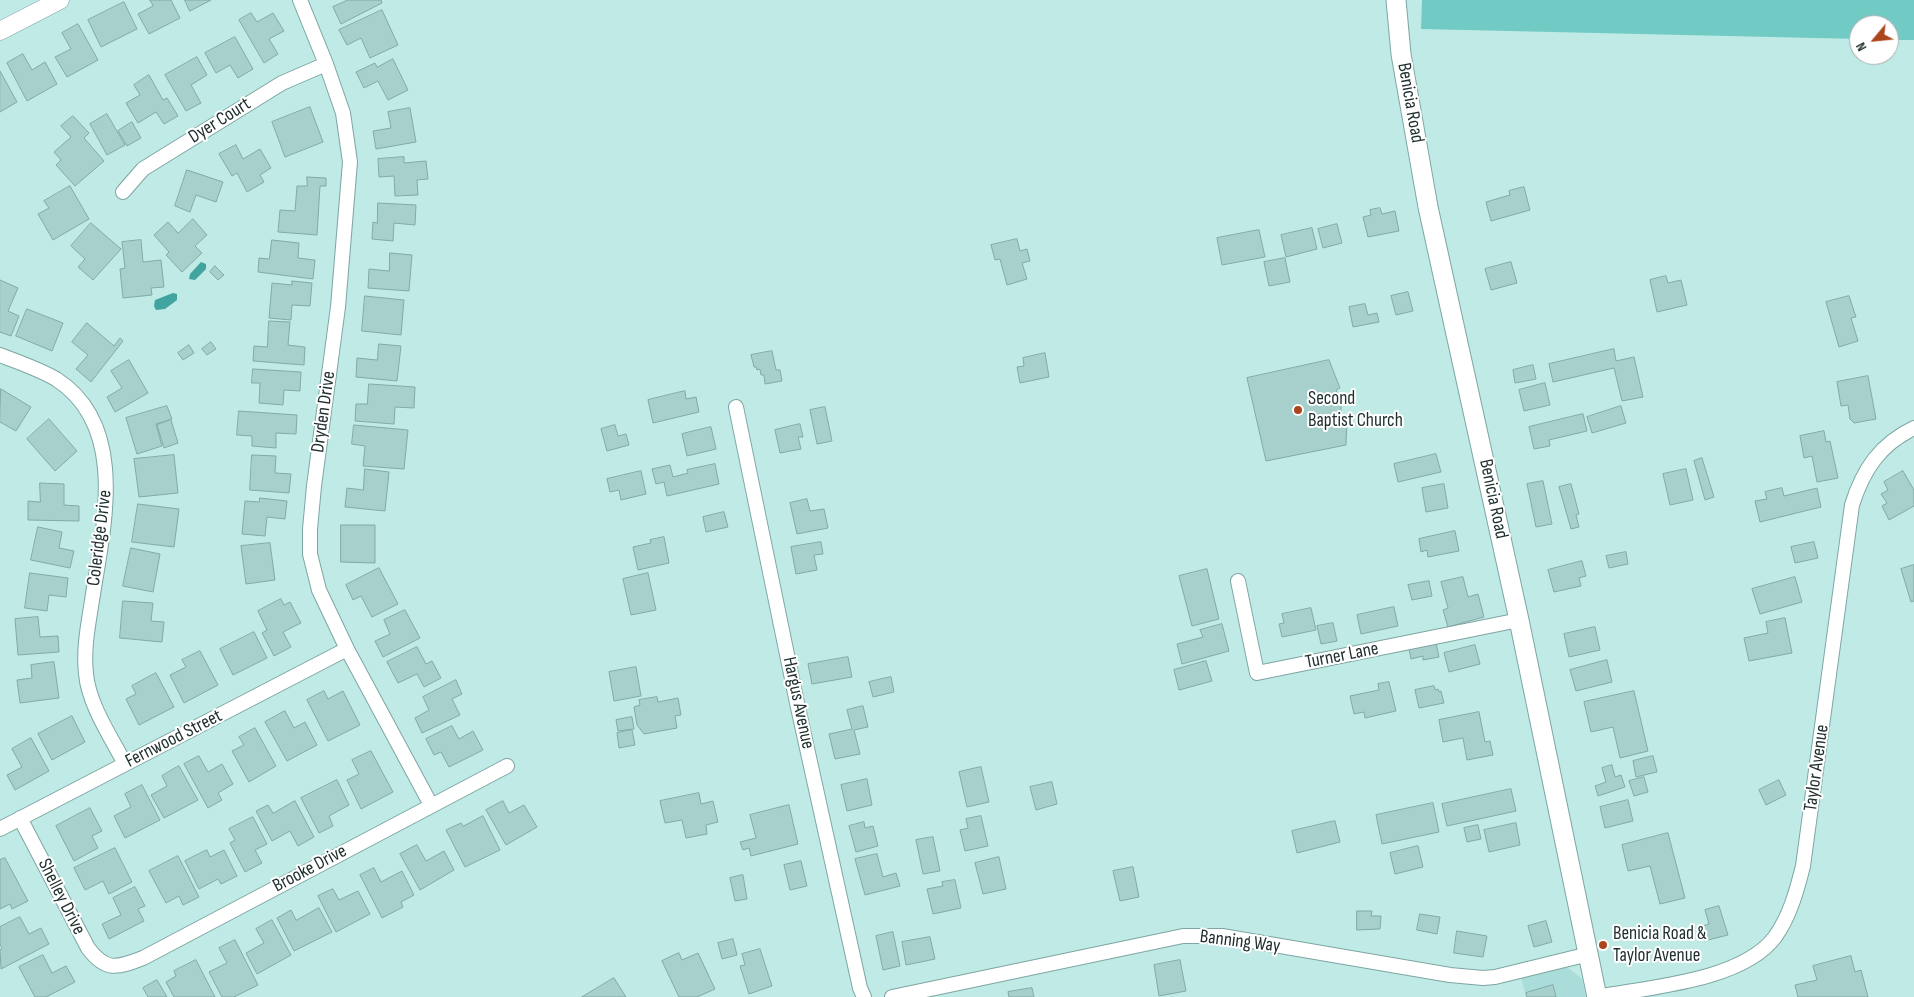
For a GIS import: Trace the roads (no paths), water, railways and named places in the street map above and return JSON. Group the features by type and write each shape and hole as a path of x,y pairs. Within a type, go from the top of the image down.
{"main road":[{"name":"Benicia Road","path":"1396,0 1403,64 1428,207 1519,620 1598,997"}],"street":[{"path":"0,31 60,0"},
{"name":"Dryden Drive","path":"300,0 326,64 343,113 350,162 338,307 314,486 310,554 319,590 348,649 431,805"},
{"name":"Dyer Court","path":"123,192 143,169 282,83 326,64"},
{"name":"Coleridge Drive","path":"0,355 56,379 74,395 90,415 104,453 107,491 102,540 84,648 86,676 97,710 125,764"},
{"name":"Hargus Avenue","path":"736,407 797,703 860,988 864,997"},
{"name":"Taylor Avenue","path":"1598,997 1684,981 1740,965 1765,947 1775,936 1797,891 1803,866 1852,505 1863,478 1881,450 1903,433 1914,428"},
{"name":"Turner Lane","path":"1238,581 1257,673 1519,620"},
{"name":"Fernwood Street","path":"0,828 348,649"},
{"name":"Brooke Drive","path":"111,967 124,965 143,958 507,766"},
{"name":"Shelley Drive","path":"20,818 88,948 96,960 111,967"},
{"name":"Banning Way","path":"892,997 1183,936 1222,936 1450,975 1482,978 1588,954"}],"place":[{"name":"Second Baptist Church","path":"1298,410"},
{"name":"Benicia Road & Taylor Avenue","path":"1603,945"}]}
